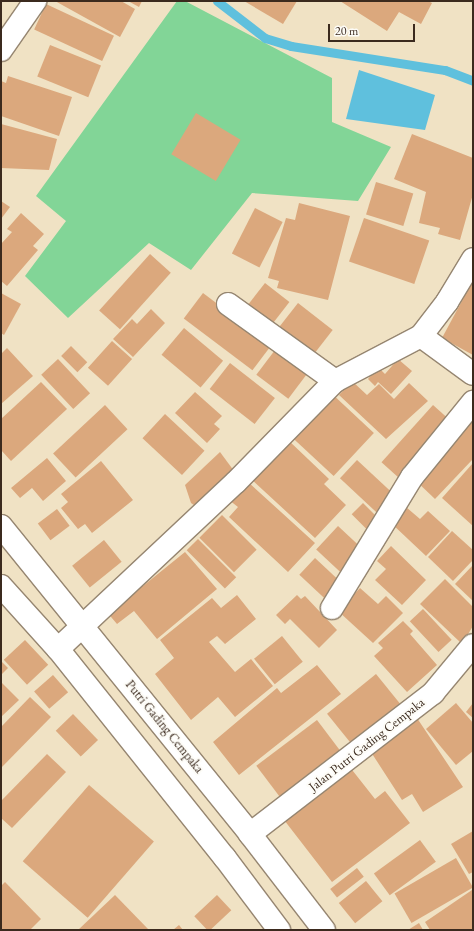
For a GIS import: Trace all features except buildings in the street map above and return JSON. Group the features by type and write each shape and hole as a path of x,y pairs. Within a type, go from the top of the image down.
{"street":[{"path":"1,50 35,1"},
{"path":"58,649 236,482 336,380 421,336 448,302 473,259"},
{"path":"228,304 336,380"},
{"path":"421,336 473,374"},
{"path":"332,608 412,477 473,402"},
{"name":"Putri Gading Cempaka","path":"1,526 250,834 324,930"},
{"path":"3,594 58,649 225,858 279,930"},
{"name":"Jalan Putri Gading Cempaka","path":"250,834 433,693 473,645"}],"green space":[{"path":"177,1 185,1 332,78 332,122 391,147 358,201 252,193 191,270 149,243 68,318 25,276 66,221 36,196"}],"water":[{"path":"359,70 435,95 425,130 346,119"}],"waterway":[{"path":"217,1 265,38 291,46 445,70 473,81"}]}
